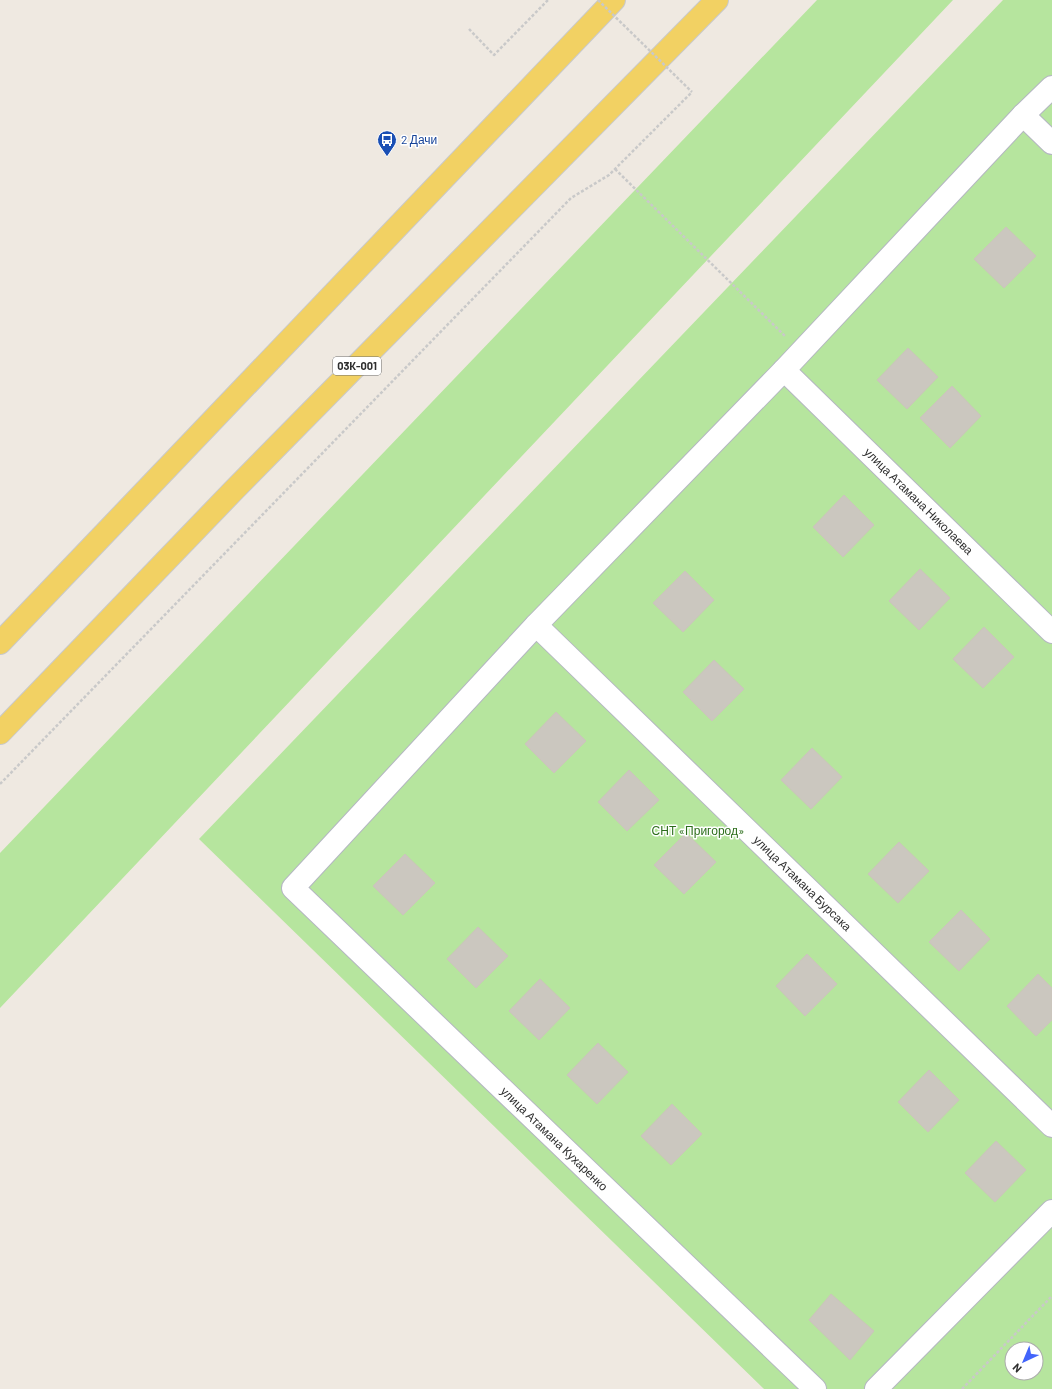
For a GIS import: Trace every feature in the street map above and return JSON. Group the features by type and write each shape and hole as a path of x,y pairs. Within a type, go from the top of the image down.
{"main road":[{"path":"0,643 614,0"},
{"name":"03К-001","path":"0,733 234,491 717,0"}],"street":[{"path":"536,624 784,370 1023,115 1052,87"},
{"path":"1023,115 1052,143"},
{"name":"улица Атамана Николаева","path":"784,370 1052,632"},
{"name":"улица Атамана Кухаренко","path":"536,624 293,888 815,1389"},
{"name":"улица Атамана Бурсака","path":"536,624 1052,1126"},
{"path":"876,1389 1052,1211"}],"path":[{"path":"469,30 494,55 548,0"},
{"path":"0,784 571,198 609,175 616,169 692,92 598,0"},
{"path":"616,169 786,337 784,370"},
{"path":"962,1389 1052,1296"}],"green space":[{"path":"817,0 953,0 0,1008 0,853"},
{"name":"СНТ «Пригород»","path":"1003,0 1052,0 1052,1389 764,1389 199,839"}],"building":[{"path":"1006,227 1036,256 1004,288 974,259"},
{"path":"908,348 938,377 907,409 877,380"},
{"path":"952,386 981,416 950,448 920,418"},
{"path":"844,495 874,525 843,557 813,527"},
{"path":"920,569 950,598 919,630 889,601"},
{"path":"685,571 714,600 683,632 653,603"},
{"path":"984,627 1014,657 983,688 953,659"},
{"path":"714,660 744,689 712,721 683,692"},
{"path":"556,712 586,741 554,773 525,744"},
{"path":"812,748 842,777 811,809 781,780"},
{"path":"629,770 659,800 627,831 598,802"},
{"path":"686,833 716,862 684,894 654,865"},
{"path":"899,842 929,871 898,903 868,874"},
{"path":"405,854 435,883 403,915 373,886"},
{"path":"961,910 990,939 959,971 929,942"},
{"path":"478,927 508,956 476,988 447,959"},
{"path":"807,954 837,984 805,1016 776,986"},
{"path":"1038,974 1052,988 1052,1020 1036,1036 1007,1006"},
{"path":"540,979 570,1008 539,1040 509,1011"},
{"path":"598,1043 628,1072 597,1104 567,1075"},
{"path":"929,1070 959,1100 928,1132 898,1102"},
{"path":"672,1104 702,1134 671,1165 641,1136"},
{"path":"996,1141 1026,1170 995,1202 965,1173"},
{"path":"831,1294 874,1331 850,1360 809,1320"}],"place":[{"name":"2 Дачи","path":"387,157"}]}
